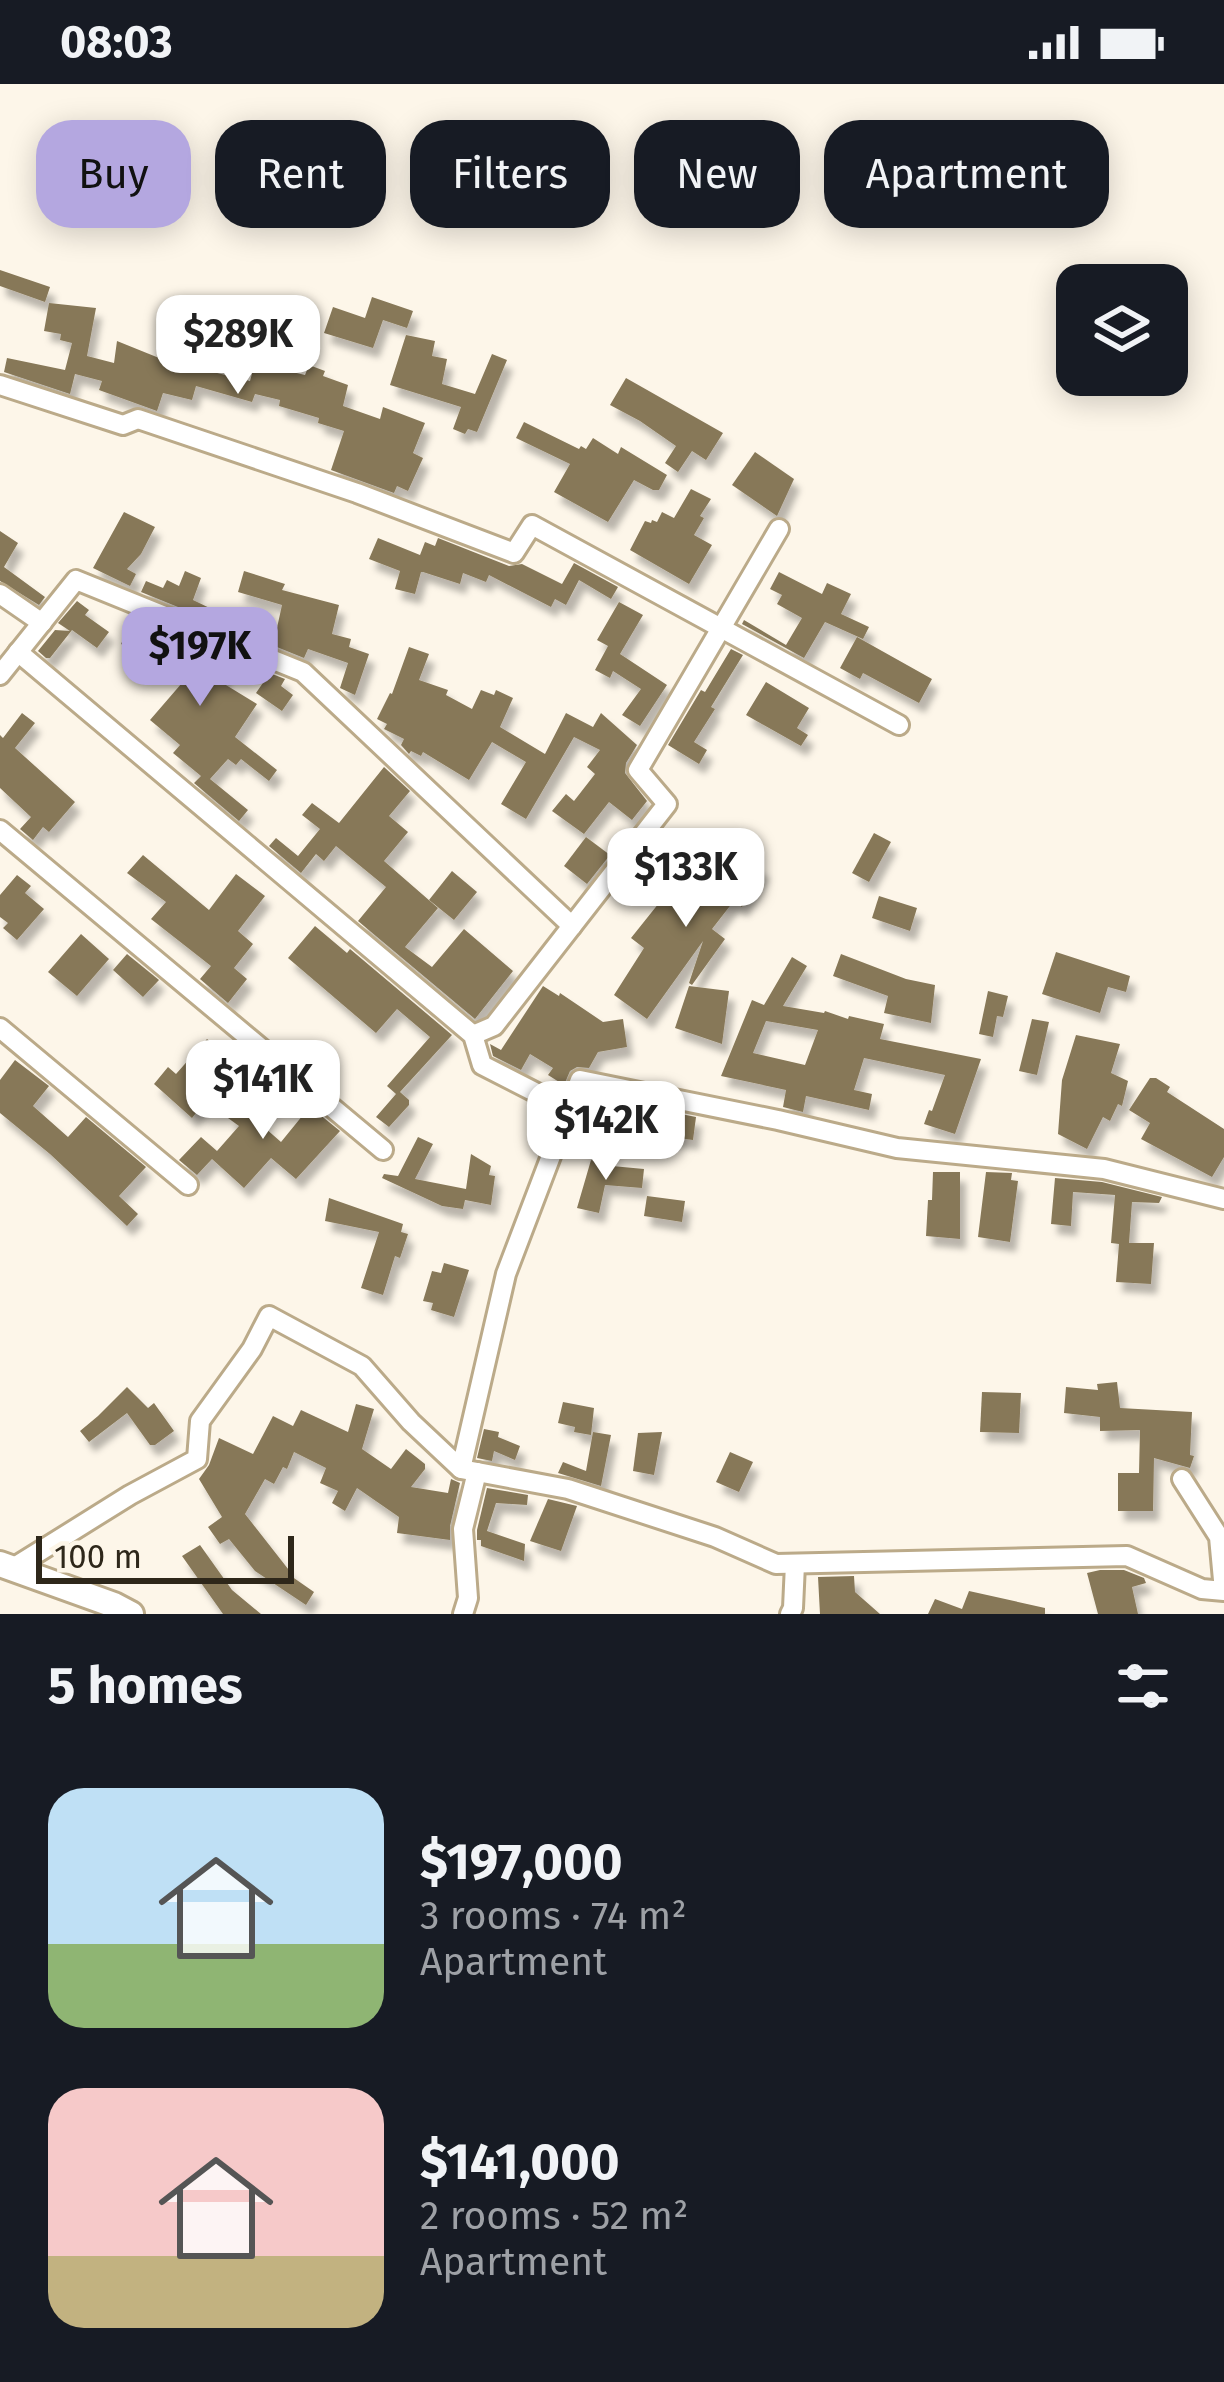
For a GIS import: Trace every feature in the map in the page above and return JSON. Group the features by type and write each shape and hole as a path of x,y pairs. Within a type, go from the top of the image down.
{"street":[{"path":"0,385 123,425 138,419 357,493 514,553 532,525 899,725"},
{"path":"473,1035 494,1026 667,804 638,770 779,529"},
{"path":"0,675 76,580 303,672 572,926"},
{"path":"0,594 42,622"},
{"path":"18,652 473,1035 482,1065 568,1109"},
{"path":"0,830 383,1150"},
{"path":"0,1028 188,1185"},
{"path":"464,1614 469,1471 506,1274 580,1080 897,1148 1104,1169 1224,1199"},
{"path":"6,1566 197,1459 200,1421 252,1349 268,1316 362,1366 411,1422 469,1471 568,1489 715,1537 776,1564 1127,1556 1202,1589 1224,1591 1219,1537 1182,1479"},
{"path":"790,1614 795,1564"},
{"path":"6,1566 118,1611"}],"building":[{"path":"0,270 50,287 45,302 0,286"},
{"path":"372,297 413,311 407,328 383,320 373,348 324,333 333,307 365,318"},
{"path":"49,303 96,308 87,356 114,363 117,341 164,360 250,381 256,359 305,375 309,365 348,385 343,406 380,419 383,407 425,423 413,453 423,458 408,491 397,486 394,493 331,470 344,431 279,406 280,400 255,394 252,402 196,386 192,400 163,393 157,411 99,390 102,381 75,374 70,394 4,372 7,358 65,370 72,343 60,340 61,334 44,331"},
{"path":"406,335 435,341 432,356 447,359 442,384 475,394 492,354 507,360 477,432 453,429 461,407 390,385"},
{"path":"626,378 723,433 706,460 692,451 678,472 665,463 676,446 610,405"},
{"path":"524,422 579,449 586,449 593,438 618,454 621,447 667,475 659,490 634,480 608,522 554,492 570,464 516,438"},
{"path":"755,452 794,479 777,516 732,485"},
{"path":"691,489 711,499 694,535 712,545 689,584 630,550 645,521 657,522 662,512 674,518"},
{"path":"124,512 155,527 127,569 136,574 130,586 93,568"},
{"path":"0,531 18,543 4,567 45,597 39,605 0,581"},
{"path":"378,538 420,555 425,542 435,546 438,538 509,566 522,564 562,584 574,563 618,587 611,599 579,580 566,605 555,599 551,607 489,575 486,582 463,573 460,584 421,572 415,594 395,589 400,571 369,559"},
{"path":"185,571 201,578 193,600 275,637 282,605 238,592 244,571 285,584 282,590 339,605 332,634 351,639 349,647 369,654 355,695 340,688 348,663 308,649 304,658 141,592 146,581 163,588 167,580 179,586"},
{"path":"779,572 822,594 827,583 851,594 841,614 869,627 863,639 825,622 804,658 742,624 744,620 786,645 802,618 777,604 782,595 770,589"},
{"path":"77,601 89,610 85,615 109,632 97,648 72,630 46,658 38,651 55,630 70,631 58,623"},
{"path":"619,602 643,615 620,654 667,685 640,726 622,715 641,689 613,671 610,678 595,670 608,646 597,640"},
{"path":"133,617 233,658 221,682 257,704 235,737 277,770 269,781 241,759 236,765 228,759 210,779 248,810 239,821 194,783 201,776 173,753 180,745 150,720 188,676 121,644"},
{"path":"857,637 932,679 919,703 863,673 860,679 840,668"},
{"path":"409,647 429,654 419,680 448,690 446,695 472,709 481,690 494,695 496,690 513,698 500,727 545,754 566,713 593,727 601,713 637,745 625,773 647,801 632,820 609,802 584,834 552,811 566,794 574,801 595,774 587,767 600,750 574,737 526,819 501,804 526,762 492,742 469,780 423,752 421,756 409,754 401,745 404,739 384,729 387,724 377,719"},
{"path":"731,649 743,655 694,742 707,750 699,764 668,745"},
{"path":"234,659 285,679 281,686 293,695 282,711 256,693 269,674"},
{"path":"766,682 809,708 797,728 808,735 801,746 746,715"},
{"path":"22,713 35,723 15,748 75,802 49,832 43,827 33,840 20,829 31,817 0,788 0,735 3,738"},
{"path":"384,767 410,791 389,816 408,832 384,861 438,908 405,947 432,967 464,929 513,971 475,1019 358,921 386,887 336,846 324,861 316,854 301,873 269,846 276,838 298,856 320,829 302,815 312,803 339,823"},
{"path":"874,833 891,842 869,882 852,873"},
{"path":"586,837 610,855 587,884 564,866"},
{"path":"724,842 764,869 742,907 733,902 712,929 725,939 692,985 703,941 647,1019 614,995 644,948 631,938 671,888 687,899 697,890"},
{"path":"143,855 209,910 236,874 265,896 238,931 253,944 234,968 247,979 228,1003 200,979 211,966 151,919 166,902 127,873"},
{"path":"452,871 477,892 454,920 429,900"},
{"path":"17,875 31,886 25,893 44,909 17,940 3,928 8,923 0,917 0,895"},
{"path":"879,896 917,908 910,931 872,918"},
{"path":"315,926 347,953 350,949 452,1035 400,1092 409,1105 389,1127 376,1117 396,1094 387,1086 430,1037 397,1009 376,1033 288,958"},
{"path":"81,934 109,959 77,996 48,972"},
{"path":"1056,952 1130,976 1126,992 1108,987 1100,1013 1042,994"},
{"path":"127,954 159,980 143,997 113,970"},
{"path":"841,954 935,985 931,1023 884,1013 888,996 833,976"},
{"path":"792,957 807,966 783,1006 884,1024 880,1039 981,1059 955,1134 924,1124 945,1075 864,1058 854,1090 872,1094 869,1110 806,1096 803,1112 783,1107 786,1090 721,1076 752,1000 764,1005","holes":["766,1021 818,1030 805,1065 753,1053"]},
{"path":"543,986 603,1022 623,1019 627,1047 598,1052 589,1068 570,1071 564,1085 548,1075 553,1068 530,1054 521,1070 493,1056 490,1044 501,1050"},
{"path":"689,986 729,991 722,1044 675,1028"},
{"path":"988,991 1008,996 993,1037 979,1034"},
{"path":"1032,1019 1049,1022 1037,1075 1019,1071"},
{"path":"1076,1035 1120,1044 1111,1073 1128,1081 1122,1106 1118,1104 1110,1121 1103,1117 1087,1149 1058,1134 1062,1080"},
{"path":"207,1039 236,1063 192,1118 154,1084 168,1067 176,1074"},
{"path":"15,1060 49,1086 33,1106 68,1137 86,1117 146,1167 119,1196 138,1214 127,1226 0,1113 0,1080"},
{"path":"266,1070 276,1081 249,1114 281,1142 308,1105 340,1131 296,1179 271,1158 244,1188 212,1159 197,1175 179,1160 201,1137 217,1151 239,1126 228,1118"},
{"path":"1150,1078 1170,1087 1167,1092 1224,1129 1224,1157 1212,1177 1141,1139 1150,1123 1129,1110"},
{"path":"661,1110 696,1117 693,1140 656,1135"},
{"path":"418,1137 433,1144 415,1179 466,1189 471,1154 491,1166 489,1175 495,1176 491,1205 465,1200 463,1209 442,1206 382,1178 384,1174 398,1176"},
{"path":"591,1160 644,1169 642,1188 605,1185 599,1213 577,1208"},
{"path":"933,1172 960,1172 960,1239 926,1236"},
{"path":"986,1172 1012,1173 1011,1180 1018,1181 1010,1242 978,1237"},
{"path":"1055,1178 1102,1182 1162,1197 1159,1203 1132,1202 1129,1243 1154,1243 1151,1284 1116,1282 1119,1244 1111,1243 1115,1195 1073,1192 1071,1226 1051,1224"},
{"path":"647,1196 685,1201 682,1222 644,1216"},
{"path":"329,1198 403,1224 401,1232 408,1234 400,1258 395,1256 383,1295 361,1288 379,1232 325,1221"},
{"path":"444,1263 469,1270 454,1317 431,1310 433,1303 423,1301 432,1271 441,1273"},
{"path":"1117,1382 1120,1408 1192,1412 1190,1468 1154,1458 1153,1511 1118,1511 1118,1473 1139,1473 1140,1430 1100,1431 1100,1417 1064,1413 1066,1387 1098,1390 1097,1384"},
{"path":"127,1387 148,1408 154,1403 174,1431 150,1445 127,1413 89,1442 80,1431"},
{"path":"982,1392 1021,1393 1019,1433 980,1432"},
{"path":"563,1402 594,1408 591,1435 558,1423"},
{"path":"356,1404 374,1409 362,1449 391,1469 406,1449 425,1464 411,1487 448,1493 451,1479 460,1483 450,1540 397,1533 399,1517 357,1488 345,1511 332,1503 338,1491 320,1483 326,1468 294,1452 274,1484 265,1479 245,1514 291,1576 314,1592 306,1605 255,1571 229,1539 220,1544 208,1527 222,1517 199,1479 219,1438 253,1454 273,1416 293,1426 301,1410 348,1432"},
{"path":"484,1429 499,1432 498,1437 520,1446 515,1460 494,1451 492,1461 477,1458"},
{"path":"593,1432 611,1435 601,1486 558,1473 563,1462 586,1471"},
{"path":"662,1432 654,1475 633,1471 638,1433"},
{"path":"730,1452 753,1462 739,1492 716,1482"},
{"path":"487,1488 528,1495 527,1505 496,1503 487,1531 525,1544 524,1561 481,1546 477,1540"},
{"path":"548,1499 577,1506 561,1551 530,1541"},
{"path":"200,1545 232,1590 261,1614 223,1614 182,1556"},
{"path":"1124,1570 1144,1578 1146,1583 1132,1587 1138,1614 1098,1614 1087,1573"},
{"path":"854,1576 855,1592 880,1614 820,1614 818,1577"},
{"path":"969,1591 1045,1608 1045,1614 928,1614 935,1599 962,1609"}]}
